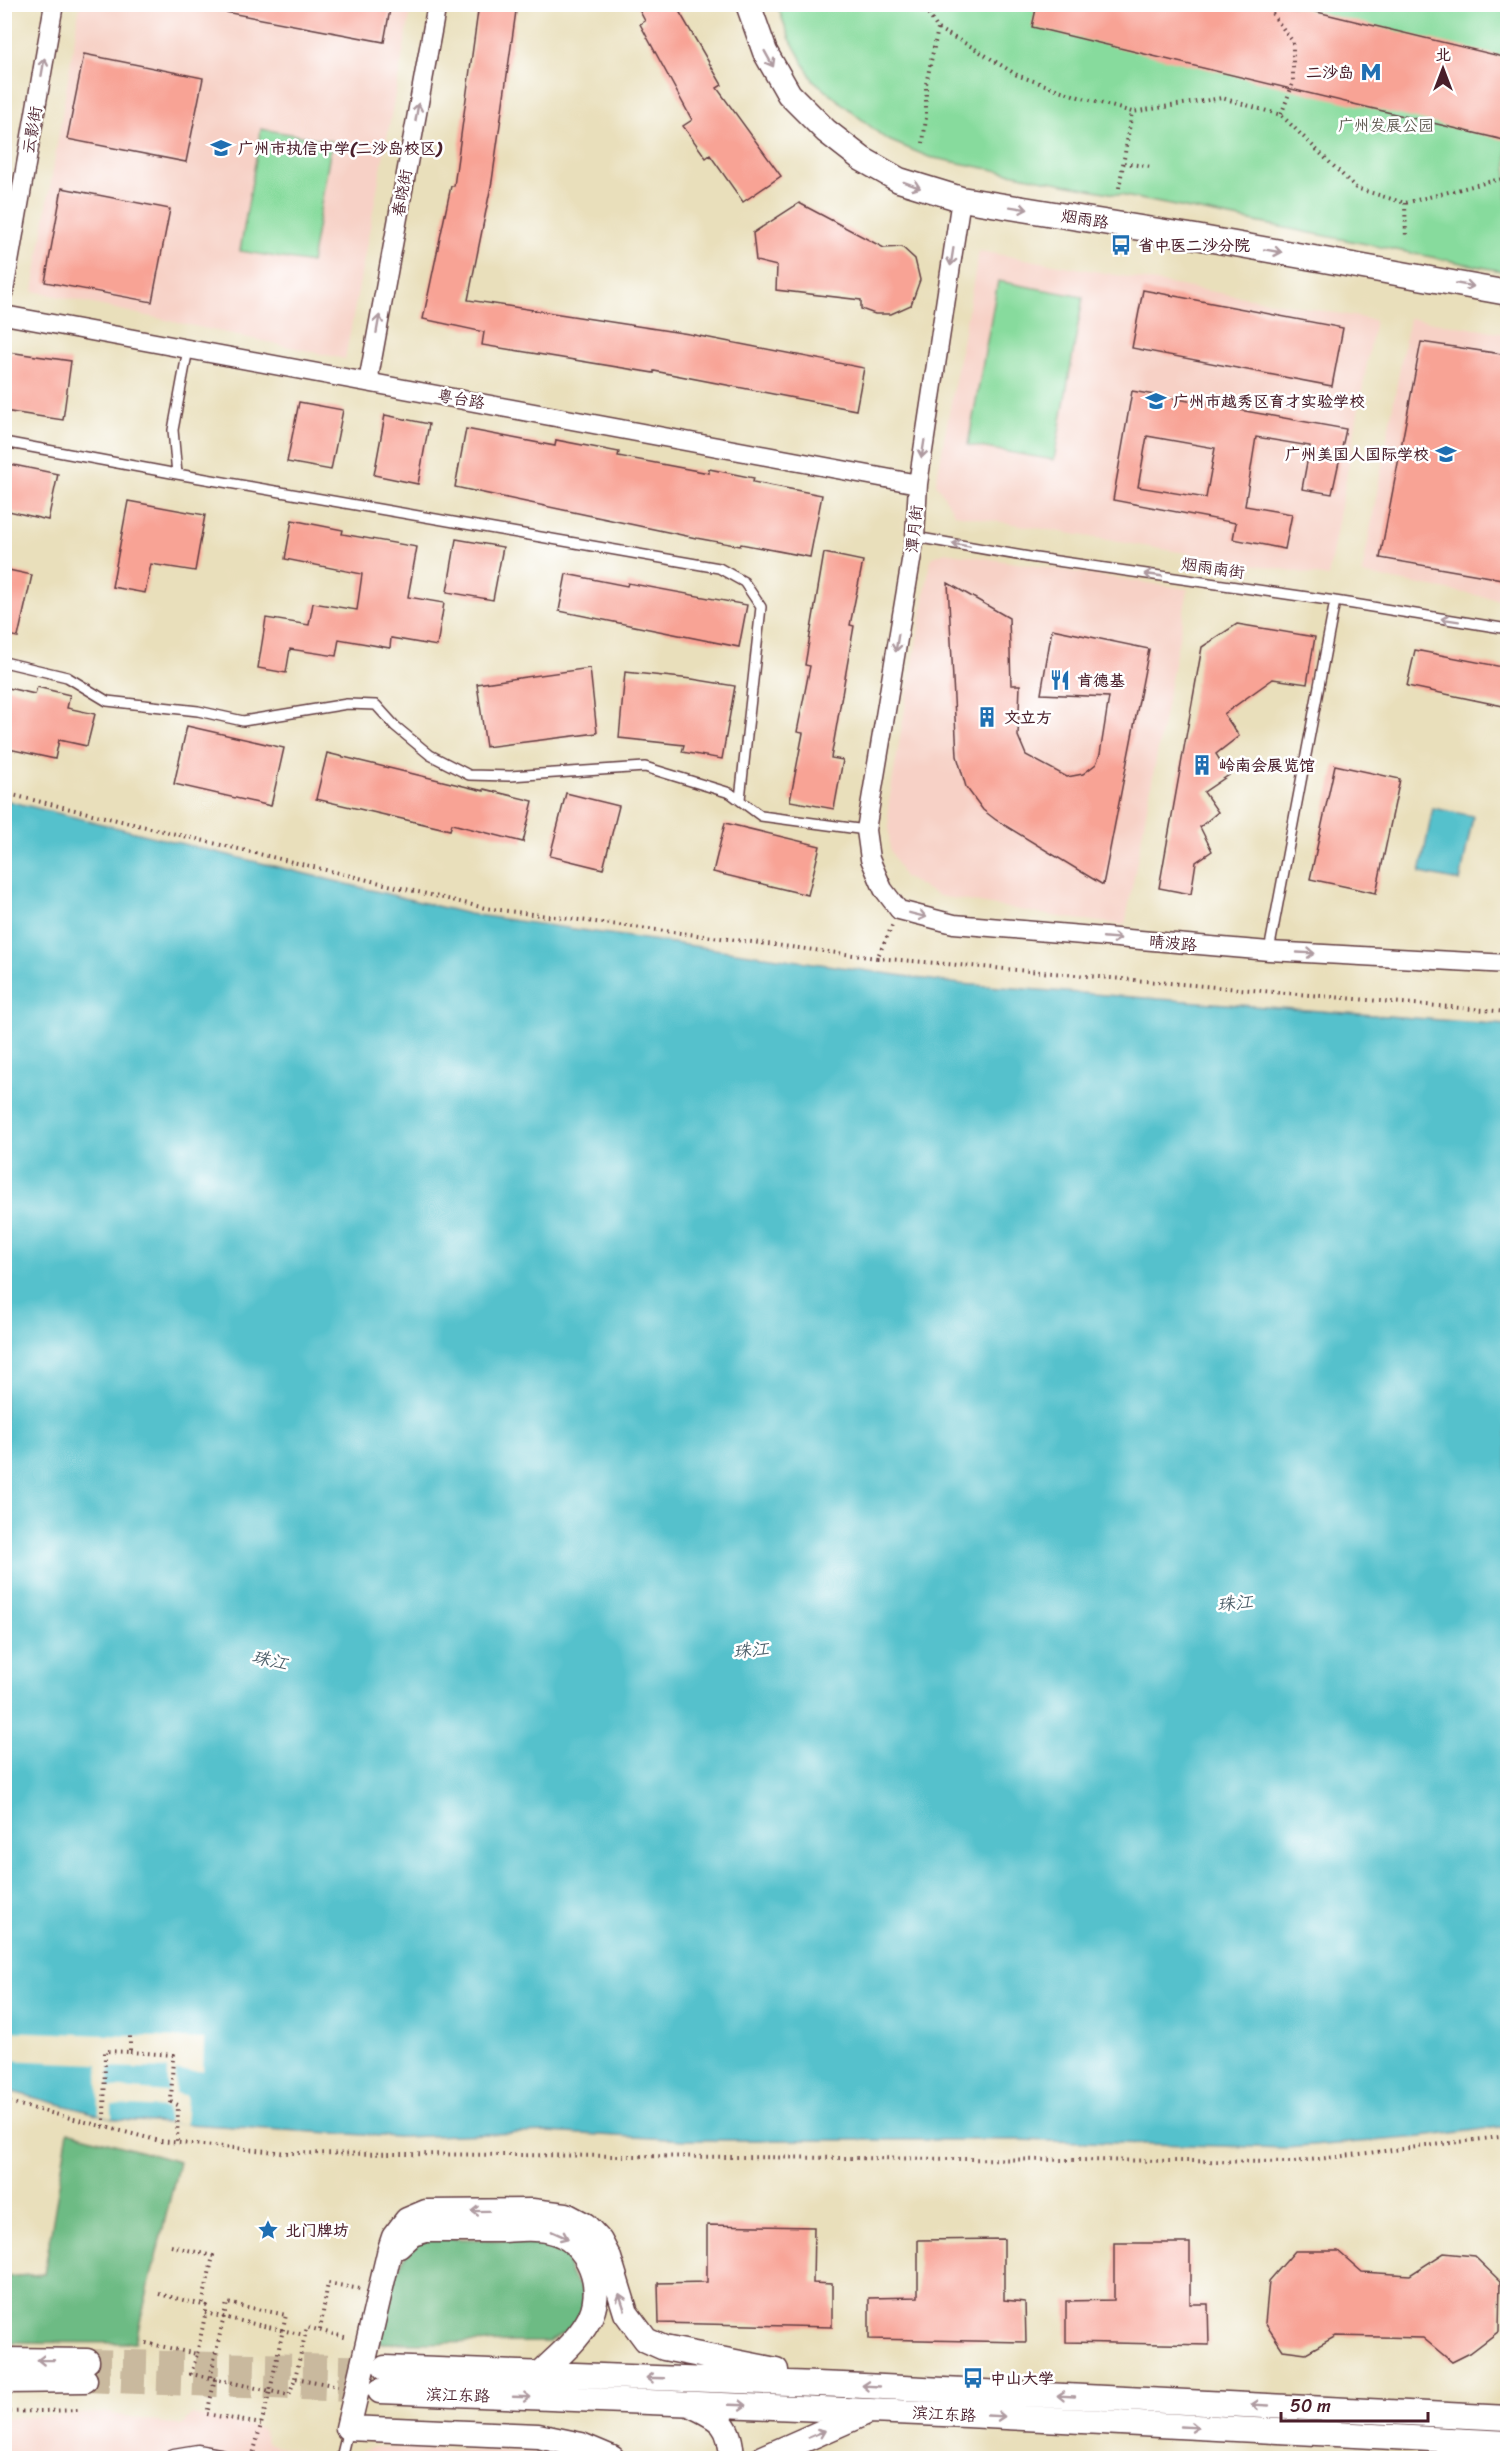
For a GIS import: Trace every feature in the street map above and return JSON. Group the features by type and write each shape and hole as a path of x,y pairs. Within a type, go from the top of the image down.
{"main road":[{"name":"烟雨路","path":"748,4 765,52 789,94 826,131 862,159 899,180 961,199 1196,237 1508,293"},
{"path":"612,2458 581,2445 538,2436 348,2428 372,2285 394,2237 407,2220 437,2212 532,2211 555,2213 574,2218 600,2241 609,2258 626,2313 646,2340 664,2348 815,2377 843,2385"},
{"path":"372,2285 398,2247 405,2239 418,2232 540,2229 561,2234 572,2240 586,2255 595,2284 594,2305 591,2316 579,2334 540,2374"},
{"path":"4,2360 86,2370 4,2381"},
{"name":"滨江东路","path":"385,2368 843,2385 1508,2418"},
{"name":"滨江东路","path":"380,2391 872,2410 1508,2443"},
{"path":"686,2403 715,2416 722,2423 730,2437 732,2458"},
{"path":"766,2458 872,2410"}],"street":[{"name":"云影街","path":"4,291 54,4"},
{"name":"春晓街","path":"368,382 437,4"},
{"name":"潭月街","path":"899,910 883,889 870,859 866,830 915,537 918,484 961,199"},
{"name":"粤台路","path":"4,315 918,484"},
{"name":"晴波路","path":"899,910 954,924 1269,951 1508,964"},
{"path":"174,2458 198,2454 220,2458"}],"lane":[{"path":"177,474 173,430 188,349"},
{"path":"4,442 719,568 744,582 760,607 740,799"},
{"name":"烟雨南街","path":"915,537 1029,557 1335,601 1508,629"},
{"path":"1269,951 1335,601"},
{"path":"4,662 67,677 107,701 198,711 243,721 347,704 376,705 395,726 430,755 469,775 510,776 645,767 730,793 761,816 866,830"},
{"path":"341,2458 348,2428"}],"path":[{"path":"922,4 938,29 1017,75 1079,97 1132,112 1222,98 1281,115 1356,188 1405,203 1508,177"},
{"path":"1265,4 1293,42 1293,82 1281,115"},
{"path":"923,143 926,84 938,29"},
{"path":"1119,188 1132,112"},
{"path":"1124,163 1150,167"},
{"path":"1405,203 1406,239"},
{"path":"4,793 485,908 877,958 1508,1012"},
{"path":"877,958 899,910"},
{"path":"130,2036 130,2052"},
{"path":"104,2126 105,2051 173,2055 171,2102 178,2105 177,2142"},
{"path":"4,2101 160,2141 288,2153 1294,2162 1508,2136"},
{"path":"171,2246 213,2256 202,2305"},
{"path":"320,2330 328,2283 372,2285"},
{"path":"159,2294 207,2306 191,2374 289,2395 307,2326 352,2339"},
{"path":"210,2378 227,2303 286,2315 270,2391 252,2458"},
{"path":"205,2313 304,2335"},
{"path":"146,2343 196,2354"},
{"path":"295,2378 342,2387"},
{"path":"215,2379 207,2414 261,2424"},
{"path":"4,2412 80,2409"}],"shaded area":[{"name":"广州市执信中学(二沙岛校区)","path":"80,5 412,5 345,359 33,291"},
{"name":"广州市越秀区育才实验学校","path":"979,251 1375,320 1328,577 955,514 936,483"},
{"name":"广州美国人国际学校","path":"1409,318 1507,334 1507,601 1362,574"},
{"name":"文立方","path":"945,552 1188,589 1125,925 1059,917 939,896 904,877 890,850 888,807 931,558"},
{"path":"106,2413 182,2426 192,2415 263,2429 266,2443 327,2458 5,2458 4,2418"},
{"path":"374,2447 530,2452 546,2458 339,2458"}],"green space":[{"name":"广州发展公园","path":"777,5 1507,5 1507,272 929,157 886,139 813,80 790,39"},
{"path":"261,129 332,141 311,263 240,251"},
{"path":"998,281 1083,297 1054,460 968,445"},
{"path":"68,2131 179,2162 135,2343 5,2342 5,2277 44,2274"},
{"path":"425,2238 551,2241 565,2249 570,2274 582,2289 585,2311 578,2325 549,2342 377,2343 387,2299 397,2271 404,2258"}],"water":[{"name":"珠江","path":"4,800 469,914 960,984 1507,1025 1507,2126 1422,2137 1287,2148 1017,2140 686,2140 548,2132 398,2137 120,2120 5,2090"},
{"path":"1433,808 1473,816 1460,881 1420,873"}],"pier":[{"path":"5,2031 204,2039 203,2071 176,2071 175,2093 187,2096 185,2125 168,2123 167,2108 112,2105 112,2118 99,2114 98,2064 5,2060","holes":["110,2067 168,2069 168,2092 109,2087"]}],"building":[{"path":"226,4 391,4 384,42 225,12"},
{"path":"479,4 517,4 492,181 468,300 689,334 864,368 856,410 654,371 654,373 482,345 484,332 423,319 451,186 454,186"},
{"path":"636,4 675,4 722,85 717,88 781,176 743,202 710,155 706,158 683,126 692,120 640,24 645,21"},
{"path":"1037,4 1284,4 1508,58 1508,141 1032,27"},
{"path":"84,54 203,78 186,162 67,139"},
{"path":"62,188 170,209 152,302 45,282"},
{"path":"799,203 884,248 902,247 915,259 920,280 911,305 891,314 875,314 861,309 861,300 776,290 777,266 756,261 753,233"},
{"path":"1143,290 1343,328 1332,386 1132,348"},
{"name":"广州美国人国际学校","path":"1421,342 1508,355 1508,580 1380,558"},
{"path":"8,352 71,361 63,420 4,411 4,374"},
{"path":"1132,391 1346,429 1332,494 1302,489 1310,446 1256,437 1245,506 1292,514 1285,549 1233,539 1236,523 1113,500","holes":["1147,436 1215,448 1206,498 1138,487"]},
{"path":"299,402 343,410 331,470 287,462"},
{"path":"385,415 429,424 418,484 374,475"},
{"path":"466,429 555,446 556,440 619,452 618,456 709,473 709,469 754,478 753,482 822,495 810,557 696,538 455,487"},
{"path":"4,463 58,474 48,520 4,510"},
{"path":"128,501 205,515 195,571 151,564 145,593 112,587"},
{"path":"292,520 343,530 342,534 417,547 408,597 444,603 437,646 391,638 390,648 339,639 336,656 290,649 286,673 258,668 266,618 309,625 313,603 357,610 362,574 285,559"},
{"path":"456,539 503,547 493,600 447,592"},
{"path":"824,553 863,561 850,625 854,626 831,758 843,760 834,809 790,801 803,733 797,732 810,666 805,665"},
{"path":"4,569 32,575 18,637 4,634"},
{"path":"566,574 747,605 739,647 559,611"},
{"name":"文立方","path":"948,583 1009,618 1011,685 1020,685 1018,736 1026,755 1067,777 1083,774 1096,764 1100,754 1109,697 1041,694 1052,629 1149,649 1103,885 996,820 983,810 966,787 957,756"},
{"name":"岭南会展览馆","path":"1237,624 1315,637 1307,684 1273,679 1224,714 1239,736 1216,754 1229,775 1204,792 1218,812 1200,827 1212,851 1196,862 1191,894 1159,888 1202,647"},
{"path":"1415,650 1508,668 1508,707 1407,686"},
{"path":"590,668 597,733 486,747 477,684"},
{"path":"625,672 735,686 722,759 682,752 684,745 619,738"},
{"path":"4,687 35,694 37,687 70,695 67,708 95,714 87,746 59,740 55,759 4,748"},
{"path":"187,726 284,748 271,806 174,784"},
{"path":"327,753 533,801 523,842 452,824 450,830 316,799"},
{"path":"1335,765 1400,779 1376,893 1310,879"},
{"path":"566,793 619,806 603,869 550,856"},
{"path":"725,823 820,846 808,895 713,872"},
{"path":"707,2225 814,2227 813,2283 832,2284 832,2327 659,2323 658,2283 707,2282"},
{"path":"1004,2239 1004,2300 1025,2302 1026,2342 869,2339 869,2298 918,2297 918,2240"},
{"path":"1114,2243 1190,2243 1190,2304 1208,2304 1209,2345 1066,2342 1066,2301 1114,2300"},
{"path":"1295,2251 1338,2251 1362,2272 1410,2275 1444,2253 1474,2256 1500,2281 1499,2331 1470,2353 1452,2362 1423,2338 1336,2336 1306,2353 1283,2350 1265,2323 1269,2281"}],"tunnel":[{"path":"87,2361 383,2368"},
{"path":"85,2380 377,2391"}],"place":[{"name":"二沙岛","path":"1371,72"},
{"name":"广州市执信中学(二沙岛校区)","path":"221,148"},
{"name":"省中医二沙分院","path":"1121,245"},
{"name":"广州市越秀区育才实验学校","path":"1156,401"},
{"name":"广州美国人国际学校","path":"1446,454"},
{"name":"肯德基","path":"1060,680"},
{"name":"文立方","path":"987,717"},
{"name":"岭南会展览馆","path":"1202,765"},
{"name":"北门牌坊","path":"268,2230"},
{"name":"中山大学","path":"973,2378"}]}
